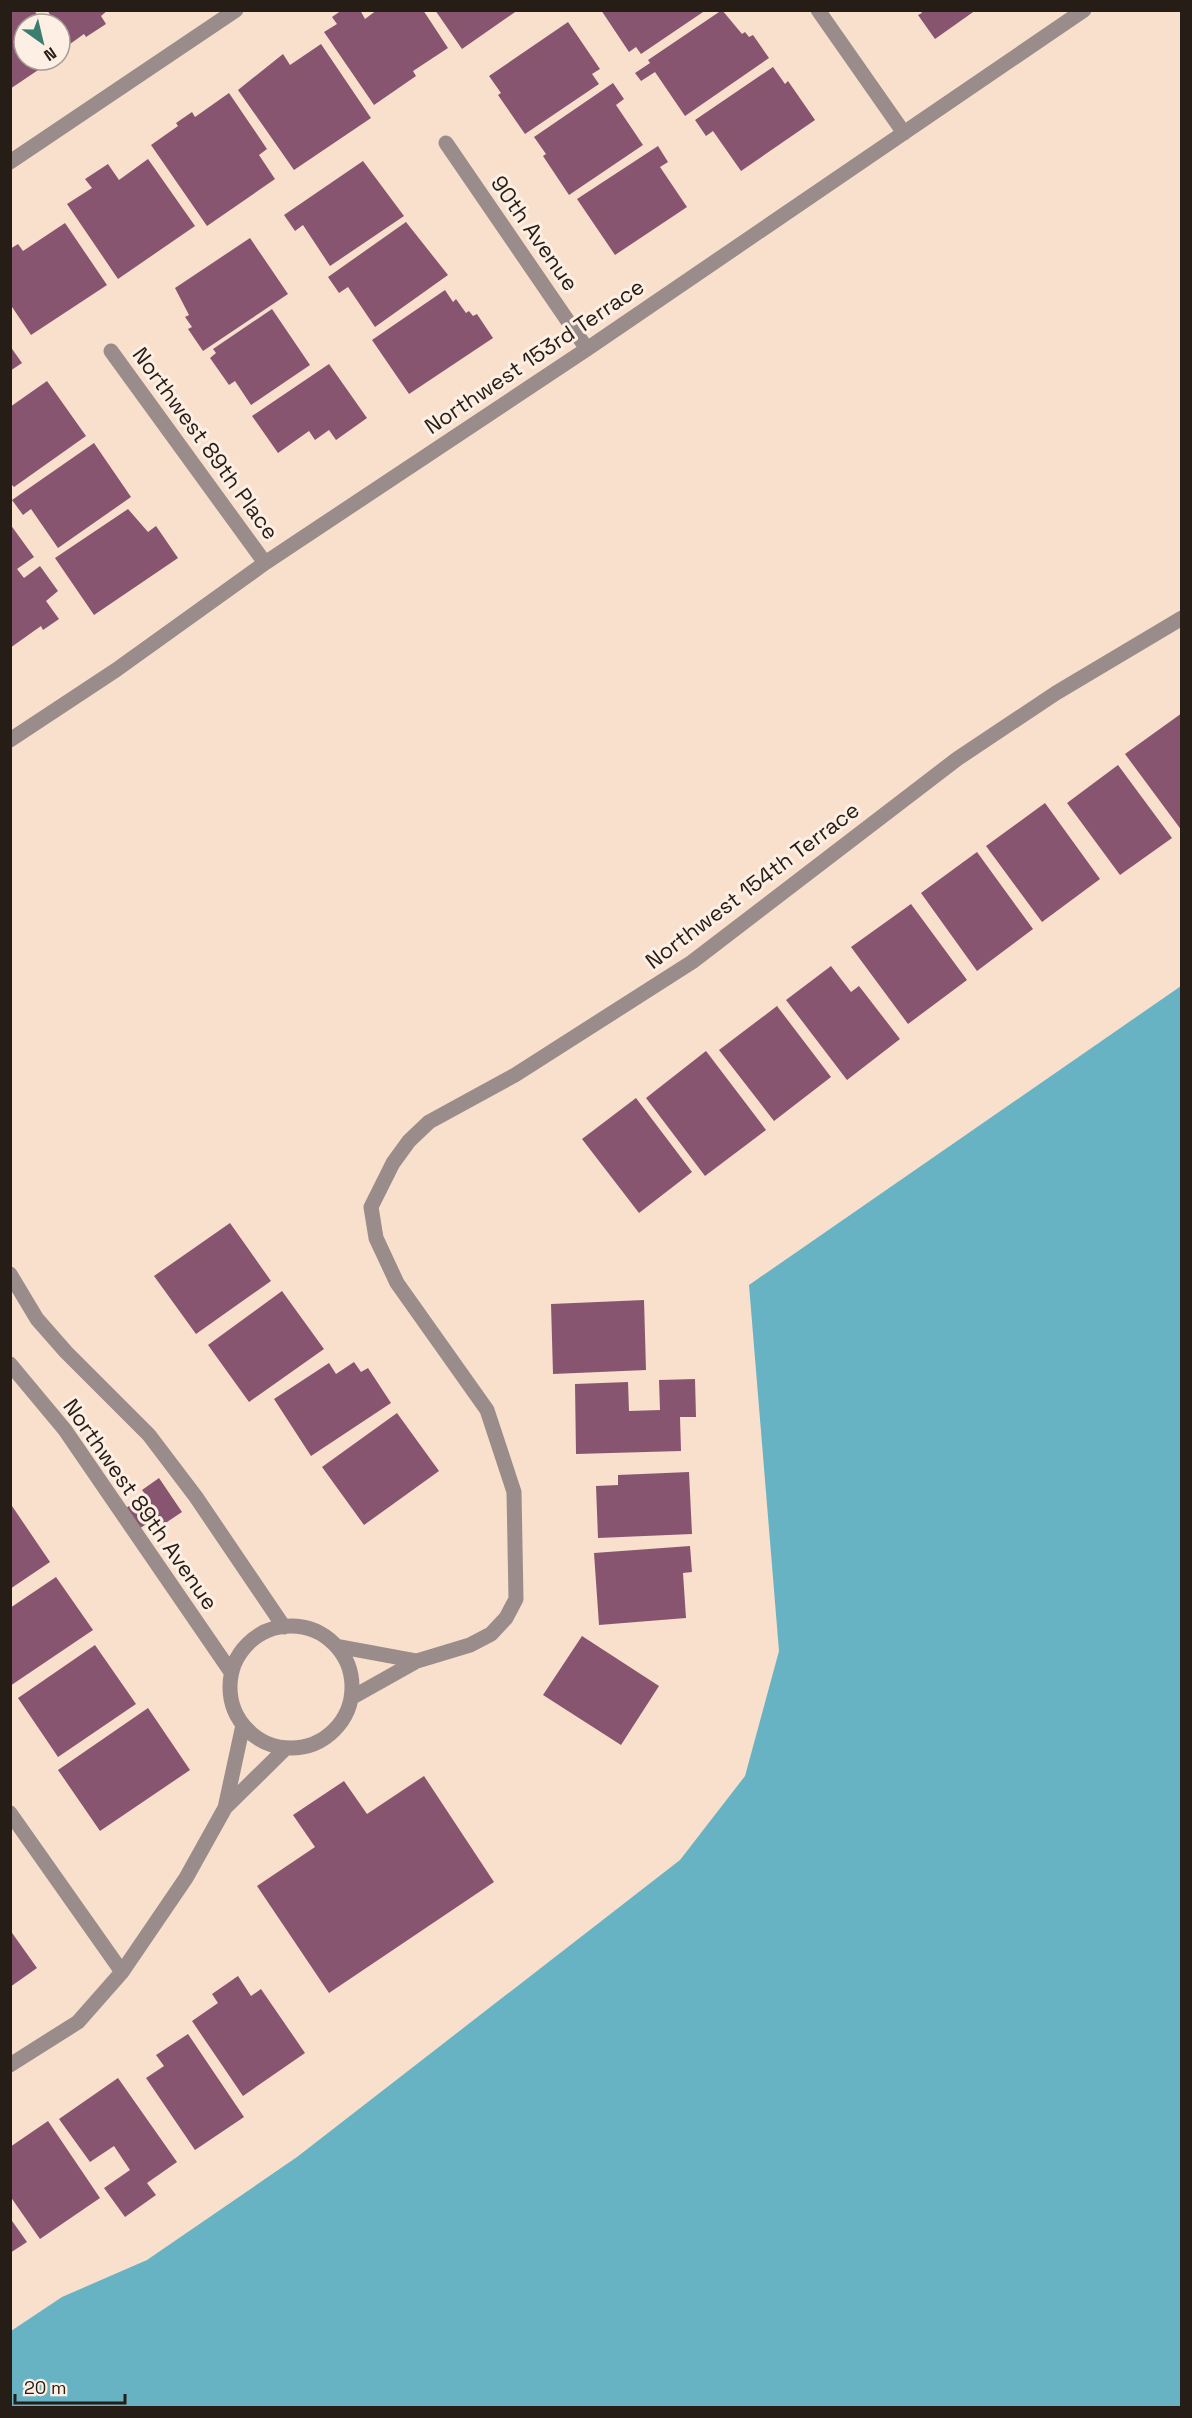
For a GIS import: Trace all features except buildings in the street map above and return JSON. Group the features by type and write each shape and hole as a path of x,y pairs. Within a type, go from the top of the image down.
{"street":[{"path":"10,162 236,10"},
{"path":"818,10 904,132"},
{"name":"Northwest 153rd Terrace","path":"10,740 117,670 265,563 587,349 1084,10"},
{"name":"90th Avenue","path":"446,143 587,349"},
{"name":"Northwest 89th Place","path":"111,351 265,563"},
{"name":"Northwest 154th Terrace","path":"417,1661 470,1645 491,1634 507,1618 516,1599 514,1492 487,1410 397,1283 376,1238 371,1207 393,1163 409,1141 429,1122 515,1075 692,962 957,759 1056,693 1182,618"},
{"name":"Northwest 89th Avenue","path":"10,1275 37,1319 66,1352 149,1435 196,1497 284,1627"},
{"name":"Northwest 89th Avenue","path":"10,1364 65,1430 231,1672"},
{"path":"274,1628 314,1630 330,1639 336,1646 343,1653 351,1671 350,1709 340,1725 326,1738 307,1747 285,1749 265,1743 243,1725 235,1714 229,1693 231,1672 240,1653 255,1637 274,1628"},
{"path":"336,1646 417,1661"},
{"path":"351,1698 417,1661"},
{"path":"225,1808 243,1725"},
{"path":"10,2065 78,2022 122,1972 186,1878 225,1808 285,1749"},
{"path":"10,1813 122,1972"}],"water":[{"path":"1181,986 1181,2407 11,2407 11,2331 62,2297 147,2260 297,2157 680,1860 745,1776 779,1651 749,1285"}]}
